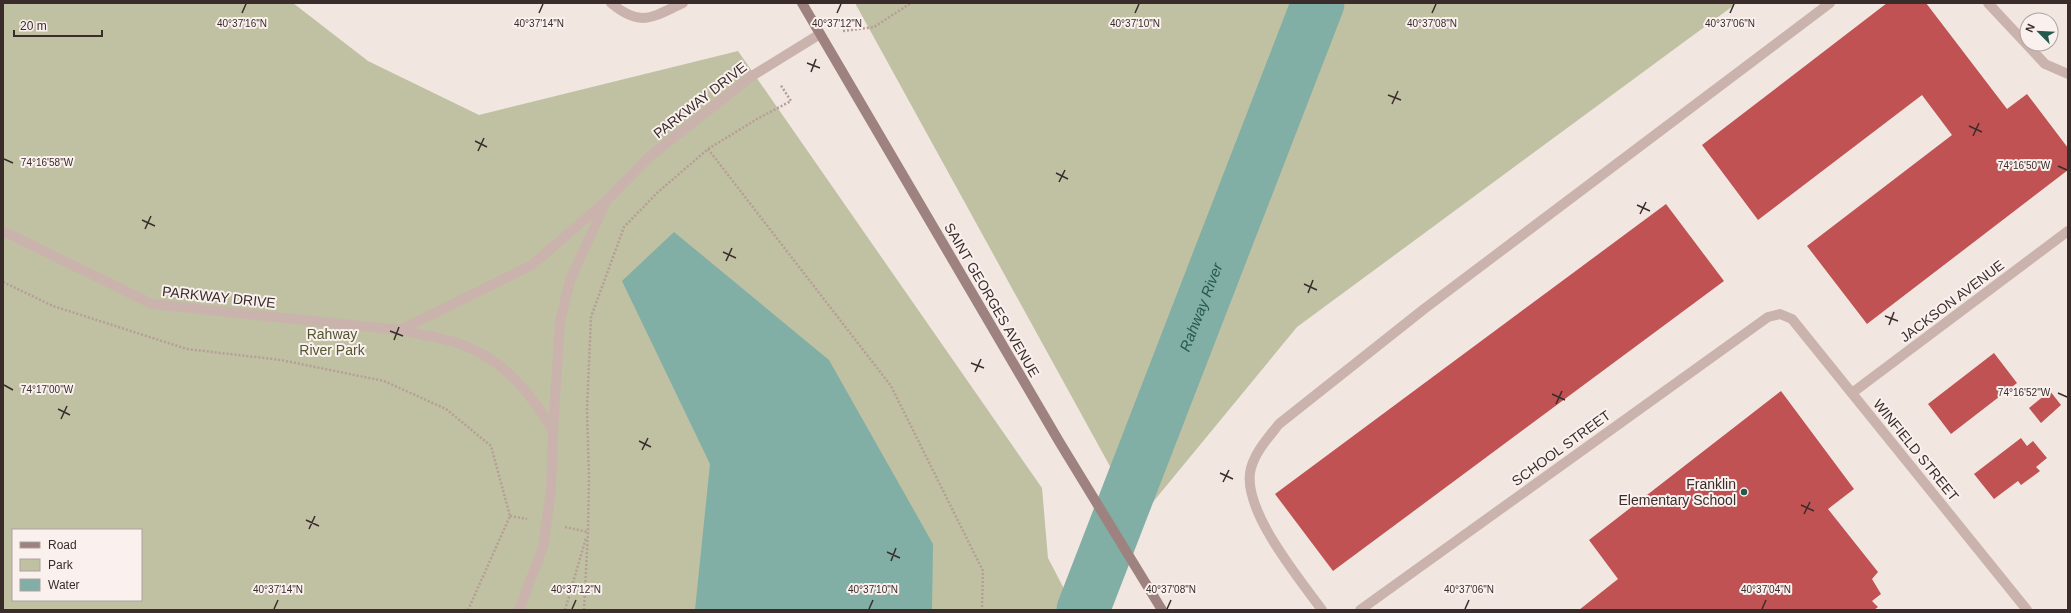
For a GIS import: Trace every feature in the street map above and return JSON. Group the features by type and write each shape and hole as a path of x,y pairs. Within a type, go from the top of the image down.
{"main road":[{"name":"SAINT GEORGES AVENUE","path":"806,4 820,34 1060,443 1162,610"}],"street":[{"path":"611,3 625,15 647,19 683,3"},
{"path":"1322,610 1265,528 1254,503 1249,485 1251,468 1261,445 1279,424 1424,309 1830,3"},
{"path":"1988,3 2045,64 2068,74"},
{"name":"PARKWAY DRIVE","path":"400,330 532,265 607,200 649,158 752,76 820,34"},
{"name":"PARKWAY DRIVE","path":"519,610 543,547 551,491 553,430 560,322 570,280 607,200"},
{"name":"PARKWAY DRIVE","path":"3,231 152,304 400,330 463,345 497,363 521,384 536,403 553,430"},
{"name":"JACKSON AVENUE","path":"1852,393 2068,231"},
{"name":"WINFIELD STREET","path":"1780,314 1792,319 2027,610"},
{"name":"SCHOOL STREET","path":"1360,610 1768,317 1780,314"}],"path":[{"path":"867,28 874,27 911,3"},
{"path":"584,610 590,477 587,409 591,317 624,227 657,193 708,149 757,119 791,101 768,67"},
{"path":"708,149 891,386 983,571 982,610"},
{"path":"3,282 53,306 187,348 281,360 384,381 446,409 491,446 510,516 468,610"},
{"path":"565,610 588,532"}],"green space":[{"name":"Rahway River Park","path":"3,3 293,3 368,61 479,115 738,51 1042,488 1048,558 1075,610 3,610"},
{"path":"855,3 1737,3 1297,327 1139,519"}],"water":[{"path":"674,232 829,360 933,544 932,610 695,610 710,464 622,281"}],"building":[{"path":"1887,3 1926,3 2007,109 2027,94 2068,148 2068,170 1867,324 1807,246 1952,135 1922,95 1758,220 1702,145"},
{"path":"1666,204 1724,281 1333,571 1275,494"},
{"path":"1994,353 2017,383 1951,434 1928,404"},
{"path":"1781,391 1854,489 1828,509 1878,572 1872,579 1881,594 1872,601 1878,607 1874,610 1579,610 1618,579 1589,540"},
{"path":"2050,391 2061,405 2041,423 2029,408"},
{"path":"2021,438 2027,446 2033,441 2047,458 2036,467 2040,471 2021,485 2018,481 1994,499 1974,474"}],"waterway":[{"name":"Rahway River","path":"1083,610 1318,3"}],"place":[{"name":"Franklin Elementary School","path":"1744,492"}]}
